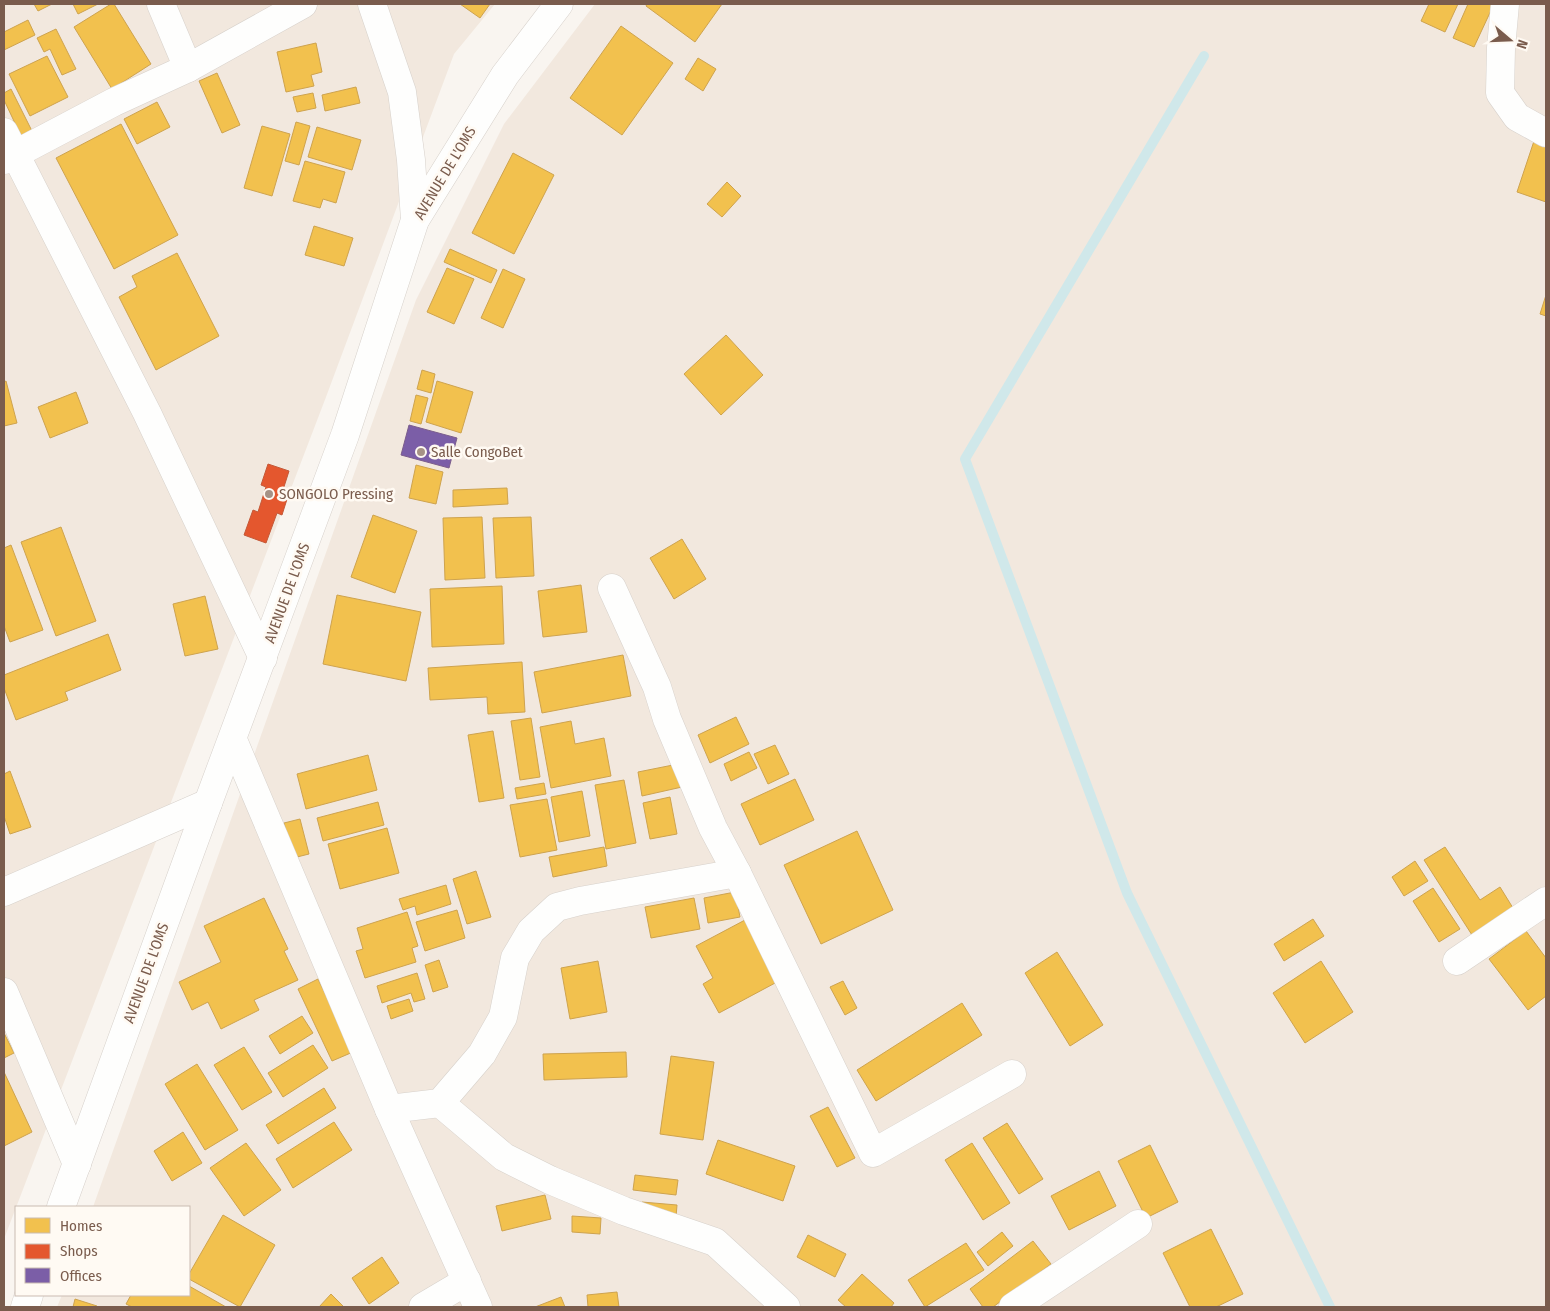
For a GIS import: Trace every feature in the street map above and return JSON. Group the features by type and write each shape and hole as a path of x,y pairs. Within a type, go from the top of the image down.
{"street":[{"path":"161,4 188,68"},
{"path":"263,658 147,413 7,149 188,68 303,4"},
{"path":"372,4 402,92 411,160 415,220"},
{"name":"AVENUE DE L'OMS","path":"61,1206 208,803 345,435 415,220 505,75 559,4"},
{"path":"1505,4 1501,48 1500,93 1517,117 1546,133"},
{"path":"612,588 657,688 667,719 714,828 873,1153 1012,1074"},
{"path":"233,740 389,1109 478,1307"},
{"path":"4,892 208,803"},
{"path":"389,1109 440,1103 482,1054 503,1017 515,958 531,931 557,907 580,901 737,873"},
{"path":"1457,961 1546,901"},
{"path":"4,992 76,1164"},
{"path":"440,1103 504,1157 542,1176 624,1211 715,1242 786,1307"},
{"path":"1013,1307 1138,1224"},
{"path":"423,1307 467,1281"}],"shaded area":[{"path":"4,4 495,4 454,54 326,397 17,1206 15,1206 4,1239"},
{"path":"595,4 1546,4 1546,1307 57,1307 62,1296 190,1296 190,1206 93,1206 416,300 504,124"}],"building: Homes":[{"path":"34,4 52,4 38,11"},
{"path":"73,4 98,4 78,14"},
{"path":"114,4 151,64 112,89 74,27"},
{"path":"460,4 490,4 480,18"},
{"path":"647,4 722,4 695,42 646,6"},
{"path":"1429,4 1458,4 1445,32 1421,21"},
{"path":"1468,4 1494,4 1474,47 1453,38"},
{"path":"28,20 35,35 4,50 4,32"},
{"path":"621,26 673,63 622,135 570,98"},
{"path":"56,29 76,69 62,75 50,49 44,52 37,38"},
{"path":"316,43 322,72 311,75 314,86 286,92 277,52"},
{"path":"47,56 68,97 30,116 9,74"},
{"path":"698,58 716,69 703,91 685,79"},
{"path":"217,73 240,125 222,133 199,81"},
{"path":"356,87 360,103 325,111 322,95"},
{"path":"11,89 33,133 22,138 4,100 4,93"},
{"path":"313,93 316,108 297,112 293,97"},
{"path":"157,102 170,127 137,144 124,119"},
{"path":"296,122 310,126 299,165 285,161"},
{"path":"121,124 178,235 114,269 56,158"},
{"path":"262,126 290,134 272,196 244,188"},
{"path":"317,127 361,140 352,170 308,157"},
{"path":"1535,138 1546,142 1546,202 1517,192"},
{"path":"513,153 554,175 514,254 472,233"},
{"path":"305,161 345,172 336,203 323,199 320,208 293,201"},
{"path":"727,182 741,196 722,217 707,204"},
{"path":"314,226 353,238 344,266 305,255"},
{"path":"450,249 497,270 491,283 444,262"},
{"path":"177,253 219,336 156,370 119,297 137,287 132,276"},
{"path":"447,268 474,279 454,324 427,312"},
{"path":"503,269 525,279 503,328 481,318"},
{"path":"1546,295 1546,316 1540,314"},
{"path":"726,335 763,375 721,415 684,374"},
{"path":"422,370 435,374 431,393 417,389"},
{"path":"6,381 17,423 4,426 4,382"},
{"path":"437,381 473,392 461,433 426,422"},
{"path":"76,392 88,423 50,438 38,407"},
{"path":"416,395 428,398 421,424 410,421"},
{"path":"416,465 443,472 436,504 409,498"},
{"path":"507,488 508,504 453,507 453,490"},
{"path":"373,515 417,531 395,593 351,577"},
{"path":"482,517 485,578 445,580 443,518"},
{"path":"531,517 534,576 496,578 493,518"},
{"path":"61,527 96,621 56,636 21,542"},
{"path":"682,539 706,579 674,599 650,558"},
{"path":"11,545 43,630 10,642 4,626 4,548"},
{"path":"581,585 587,632 543,637 538,591"},
{"path":"502,586 504,644 432,647 430,589"},
{"path":"337,595 421,612 406,681 323,664"},
{"path":"205,596 218,649 185,656 173,604"},
{"path":"108,634 121,670 65,692 68,700 16,720 4,688 4,675"},
{"path":"623,655 631,696 542,713 534,672"},
{"path":"522,662 525,712 488,714 487,697 430,700 428,668"},
{"path":"736,717 749,744 710,763 698,735"},
{"path":"531,718 540,777 520,780 511,721"},
{"path":"571,721 575,744 604,738 611,776 551,788 540,727"},
{"path":"493,731 504,798 479,802 468,735"},
{"path":"775,745 789,774 768,784 754,754"},
{"path":"749,752 757,768 731,781 724,764"},
{"path":"368,755 377,790 306,809 297,774"},
{"path":"678,764 682,787 642,796 638,772"},
{"path":"10,771 31,827 10,834 4,816 4,774"},
{"path":"795,779 814,820 760,845 741,804"},
{"path":"624,780 636,843 606,849 595,785"},
{"path":"544,783 546,794 517,799 515,788"},
{"path":"582,791 590,836 559,842 551,797"},
{"path":"670,797 677,834 650,839 643,803"},
{"path":"547,799 557,850 520,857 510,805"},
{"path":"378,802 384,825 323,841 317,818"},
{"path":"300,819 309,854 293,858 284,823"},
{"path":"387,828 399,873 340,889 328,844"},
{"path":"857,831 893,910 821,944 784,865"},
{"path":"604,847 607,866 553,877 549,857"},
{"path":"1445,847 1480,900 1500,887 1513,908 1472,935 1424,860"},
{"path":"1415,861 1428,881 1404,896 1392,877"},
{"path":"476,871 491,917 467,924 453,879"},
{"path":"446,885 451,904 417,915 415,906 403,910 399,899"},
{"path":"1433,888 1460,929 1439,942 1413,901"},
{"path":"735,892 740,917 708,923 704,898"},
{"path":"264,898 288,949 284,951 298,980 254,1000 259,1010 221,1029 208,1002 192,1010 179,982 221,962 204,926"},
{"path":"694,898 700,929 651,938 645,907"},
{"path":"457,910 465,938 425,951 416,922"},
{"path":"407,912 418,946 412,948 416,962 365,978 356,951 363,949 357,928"},
{"path":"1313,919 1324,936 1284,961 1274,944"},
{"path":"745,920 777,982 719,1013 703,984 713,978 696,946"},
{"path":"1526,931 1546,958 1546,996 1528,1010 1489,959"},
{"path":"1057,952 1103,1025 1070,1046 1025,973"},
{"path":"439,960 448,987 433,992 425,965"},
{"path":"598,961 607,1012 570,1019 561,968"},
{"path":"1321,961 1353,1012 1305,1043 1273,993"},
{"path":"417,973 425,999 414,1002 411,993 382,1003 377,986"},
{"path":"318,979 353,1052 332,1061 298,989"},
{"path":"843,981 857,1008 845,1015 830,987"},
{"path":"409,999 413,1011 391,1019 387,1006"},
{"path":"962,1003 982,1035 876,1101 857,1070"},
{"path":"302,1016 313,1033 280,1054 269,1036"},
{"path":"4,1033 14,1053 4,1058"},
{"path":"313,1045 328,1068 283,1097 268,1073"},
{"path":"244,1047 272,1092 242,1110 214,1065"},
{"path":"626,1052 627,1077 544,1080 543,1054"},
{"path":"671,1056 714,1062 703,1140 660,1134"},
{"path":"197,1064 238,1130 205,1150 165,1084"},
{"path":"4,1072 32,1132 4,1146"},
{"path":"324,1088 336,1108 278,1144 266,1125"},
{"path":"828,1107 855,1158 837,1167 810,1116"},
{"path":"334,1122 352,1150 293,1188 276,1159"},
{"path":"1007,1123 1043,1179 1019,1194 983,1138"},
{"path":"183,1132 202,1163 172,1181 154,1151"},
{"path":"718,1140 795,1166 783,1201 706,1174"},
{"path":"246,1143 281,1190 244,1216 210,1168"},
{"path":"972,1143 1010,1203 983,1220 945,1160"},
{"path":"1150,1145 1178,1202 1146,1218 1118,1161"},
{"path":"1099,1171 1116,1206 1069,1230 1051,1196"},
{"path":"635,1175 678,1180 676,1195 633,1190"},
{"path":"545,1195 551,1219 502,1231 496,1206"},
{"path":"642,1202 677,1205 676,1217 642,1214"},
{"path":"223,1215 275,1245 240,1307 190,1280 190,1272"},
{"path":"572,1216 601,1218 600,1234 572,1232"},
{"path":"1211,1229 1243,1294 1216,1307 1190,1307 1163,1253"},
{"path":"1002,1232 1013,1246 988,1266 977,1252"},
{"path":"808,1235 846,1254 835,1277 797,1257"},
{"path":"1033,1241 1051,1264 993,1307 983,1307 970,1289"},
{"path":"966,1243 984,1270 925,1307 908,1280"},
{"path":"382,1257 399,1283 369,1304 352,1278"},
{"path":"862,1274 894,1303 891,1307 846,1307 838,1300"},
{"path":"190,1287 226,1307 132,1307 126,1304 130,1296 190,1296"},
{"path":"617,1292 619,1307 588,1307 587,1295"},
{"path":"331,1294 344,1307 319,1307"},
{"path":"561,1297 565,1307 535,1307"},
{"path":"75,1299 97,1306 73,1307"}],"building: Shops":[{"path":"268,464 289,471 282,493 288,496 282,515 277,513 266,543 244,535 253,510 258,512 266,487 261,485"}],"building: Offices":[{"path":"409,425 457,438 449,468 401,455"}],"waterway":[{"path":"1204,56 965,459 1127,893 1330,1307"}],"place":[{"name":"Salle CongoBet","path":"421,452"},
{"name":"SONGOLO Pressing","path":"269,494"}]}
